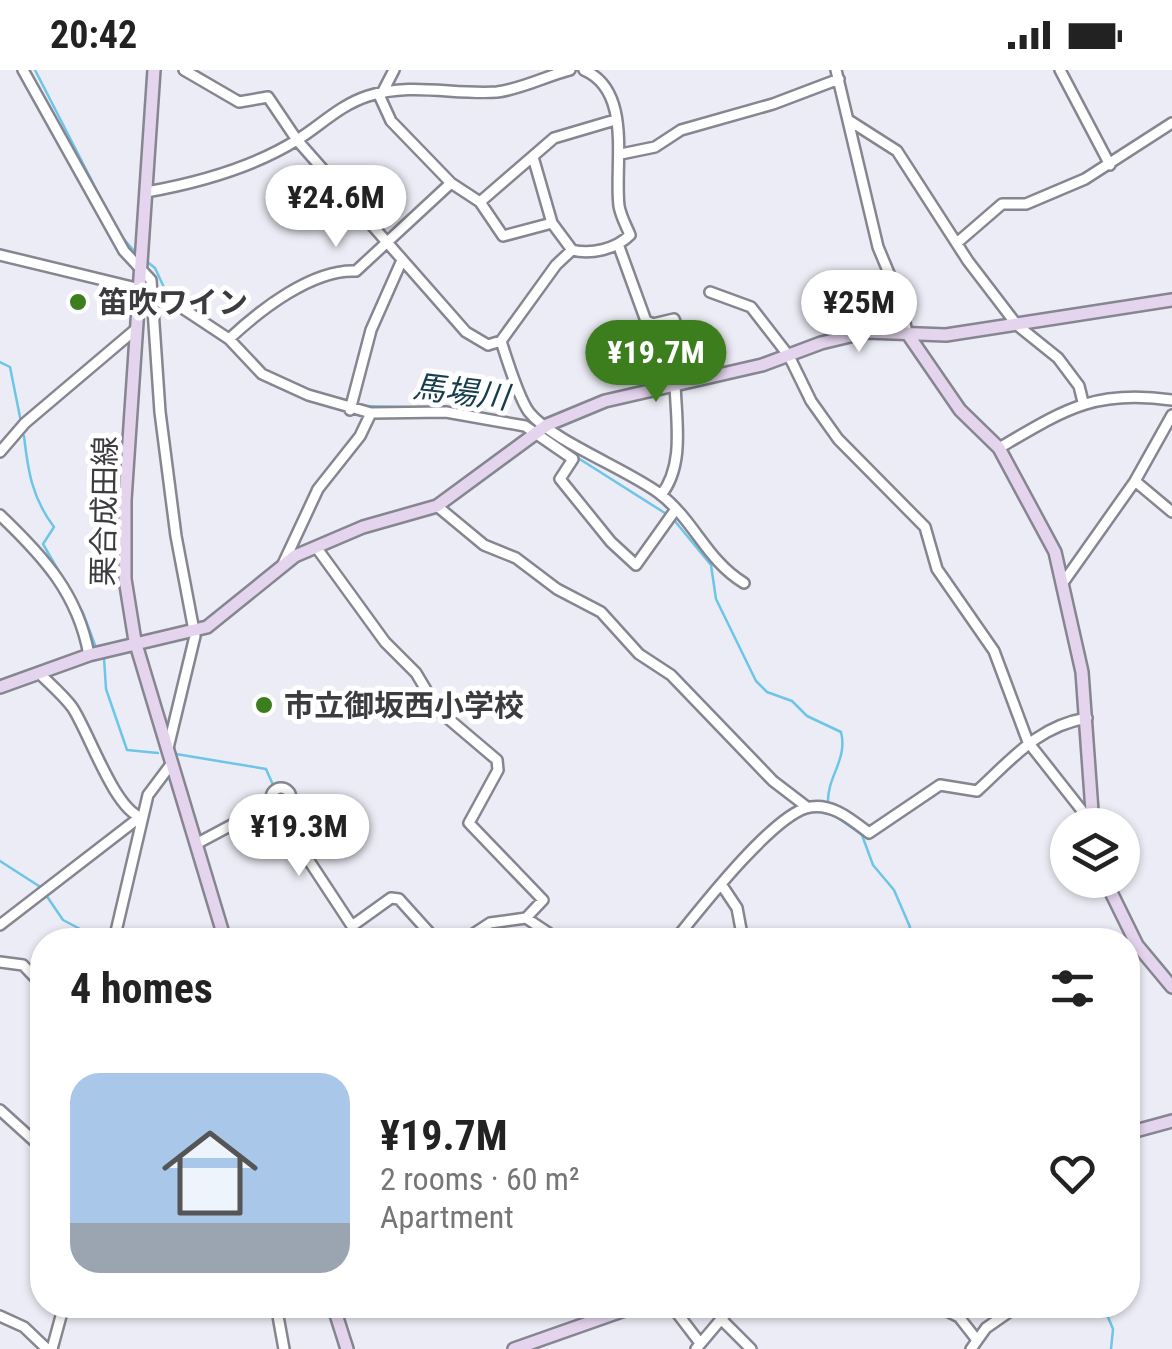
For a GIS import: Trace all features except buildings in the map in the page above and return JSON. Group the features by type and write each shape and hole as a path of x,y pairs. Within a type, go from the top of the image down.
{"street":[{"path":"23,70 141,262"},
{"name":"栗合成田線","path":"154,70 141,262 144,292 136,329 123,546 135,641 221,928"},
{"path":"184,70 239,102 268,97 297,140 402,260 466,332 488,345 501,341 556,265 572,250"},
{"path":"146,192 196,182 297,140 322,119 382,92 503,91 570,70"},
{"path":"534,157 552,223 572,250 586,254 618,244 630,235 620,206 621,154 607,90 585,70"},
{"path":"1060,70 1110,166"},
{"path":"388,72 382,92 391,121 451,183 480,202 503,236 552,223"},
{"path":"621,154 656,147 680,130 773,104 838,74 873,230 901,302 906,334 960,410 999,448 1055,552 1064,580 1087,718 1092,808"},
{"path":"480,202 562,133 615,120"},
{"path":"850,121 898,151 1018,325 1058,358 1079,386 1083,402"},
{"path":"958,242 1002,204 1026,204 1110,166 1172,123"},
{"path":"232,337 256,314 336,270 356,271 451,183"},
{"path":"618,244 646,321 653,324 674,319 683,341 681,377 676,383 674,478 660,495"},
{"path":"0,255 162,294 232,337 262,374 370,412 446,412 542,429 660,495 719,568 744,583"},
{"path":"351,405 370,330 402,260"},
{"path":"144,292 176,536 195,630 168,748"},
{"path":"710,292 751,307 789,356 811,401 838,439 925,527 937,568 994,651 1028,742 1080,808"},
{"path":"0,687 89,654 195,630 226,615 283,564 364,527 437,506 542,429 605,401 789,356 850,336 946,335 1172,300"},
{"path":"0,452 25,423 136,329"},
{"path":"501,341 529,412 574,460 560,479 611,542 636,564 673,513"},
{"path":"999,448 1057,411 1083,402 1107,396 1172,400"},
{"path":"283,564 318,489 360,436 370,412"},
{"path":"1064,580 1134,480 1172,415"},
{"path":"1134,480 1172,512"},
{"path":"437,506 484,544 516,558 557,589 601,612 639,654 671,674 773,781 807,808"},
{"path":"0,516 47,560 71,596 89,654"},
{"path":"316,547 385,642 416,673 438,710 497,760 498,770 469,823 543,900 526,918 490,923 482,928"},
{"path":"39,673 70,704 105,775 132,814 141,817"},
{"path":"685,928 728,872 787,819 807,808 830,809 868,833 940,785 977,791 1028,742 1060,722 1087,718"},
{"path":"117,928 148,795 172,763"},
{"path":"274,803 272,793 284,788 290,795 288,804"},
{"path":"196,844 274,803 288,804 295,811 302,850 352,926 391,898 399,899 425,928"},
{"path":"0,925 141,817"},
{"path":"721,884 737,908 741,928"},
{"path":"1114,898 1129,928"},
{"path":"526,918 541,928"},
{"path":"1140,949 1172,987"},
{"path":"0,962 23,965 30,972"},
{"path":"0,1110 30,1137"},
{"path":"1140,1129 1172,1120"},
{"path":"0,1316 24,1327 50,1349 60,1318"},
{"path":"278,1318 284,1349"},
{"path":"337,1318 347,1349"},
{"path":"514,1349 541,1345 606,1318"},
{"path":"680,1318 698,1346 722,1319 751,1349"},
{"path":"959,1318 974,1345 986,1328 1000,1318"}],"waterway":[{"name":"馬場川","path":"35,70 114,224"},
{"name":"馬場川","path":"120,235 138,255"},
{"name":"馬場川","path":"145,260 155,268 167,294"},
{"path":"0,362 10,367 21,422"},
{"name":"馬場川","path":"361,406 443,408"},
{"path":"24,436 32,484 54,527 43,544 83,613 95,645"},
{"name":"馬場川","path":"578,458 668,515"},
{"name":"馬場川","path":"674,520 711,565 716,599 756,681 767,692 792,701 807,716 841,732 842,751 828,803"},
{"path":"104,658 106,689 127,750 158,753"},
{"path":"176,754 266,769 273,785"},
{"name":"馬場川","path":"834,815 862,835 873,865 894,890 910,928"},
{"path":"287,820 293,849"},
{"path":"0,861 42,888"},
{"path":"46,895 63,920 78,928"},
{"name":"馬場川","path":"1108,1318 1113,1329 1111,1349"}],"place":[{"name":"笛吹ワイン","path":"78,302"},
{"name":"市立御坂西小学校","path":"264,705"}]}
